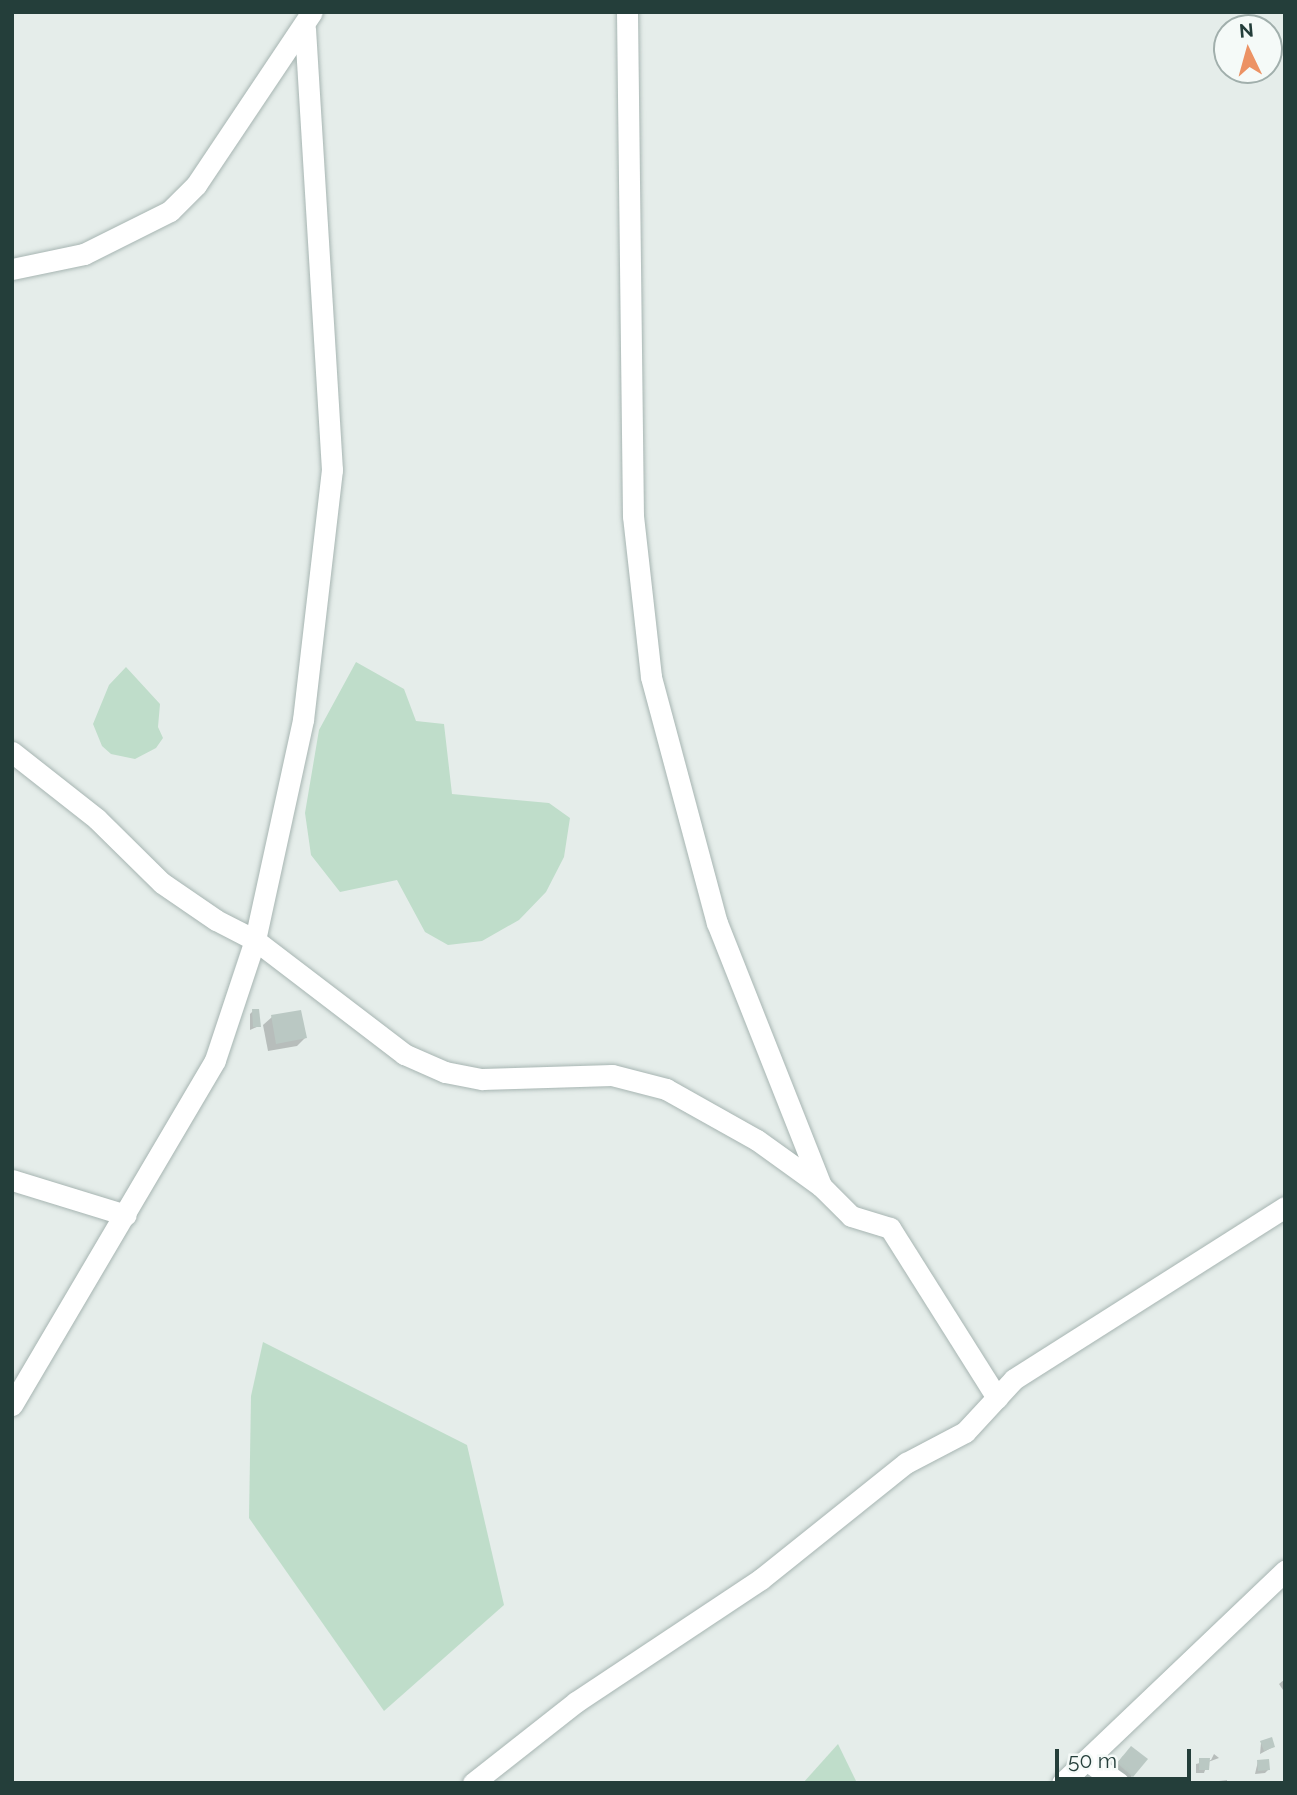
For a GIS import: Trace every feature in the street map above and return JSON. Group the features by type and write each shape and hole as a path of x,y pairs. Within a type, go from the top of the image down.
{"street":[{"path":"627,12 633,516 651,677 716,923 821,1186"},
{"path":"12,269 84,254 170,211 196,185 267,78 309,21"},
{"path":"12,1405 215,1060 255,940 303,720 332,470 309,21"},
{"path":"12,752 97,819 162,883 216,920 255,940 349,1015 404,1054 435,1068 482,1079 612,1075 666,1089 757,1140 821,1186 851,1216 890,1228 997,1398"},
{"path":"12,1180 126,1215"},
{"path":"473,1783 576,1702 761,1579 906,1463 965,1432 1014,1379 1285,1207"},
{"path":"1062,1783 1285,1570"},
{"path":"1086,1760 1119,1783"}],"green space":[{"path":"356,662 404,689 416,721 444,724 452,794 549,803 570,818 564,857 546,892 519,920 482,941 448,945 425,932 397,880 340,892 311,855 305,813 319,730"},
{"path":"126,667 160,704 158,727 163,738 156,748 135,759 111,754 102,746 93,724 109,685"},
{"path":"263,1342 467,1445 504,1605 384,1711 249,1518 251,1396"},
{"path":"838,1744 857,1783 803,1783"}],"building":[{"path":"252,1009 259,1009 261,1027 253,1027"},
{"path":"301,1010 307,1038 276,1044 271,1015"},
{"path":"1272,1737 1275,1747 1264,1751 1260,1741"},
{"path":"1131,1746 1148,1759 1133,1777 1117,1763"},
{"path":"1199,1758 1210,1758 1209,1770 1199,1770"},
{"path":"1269,1759 1270,1770 1258,1771 1257,1760"}]}
